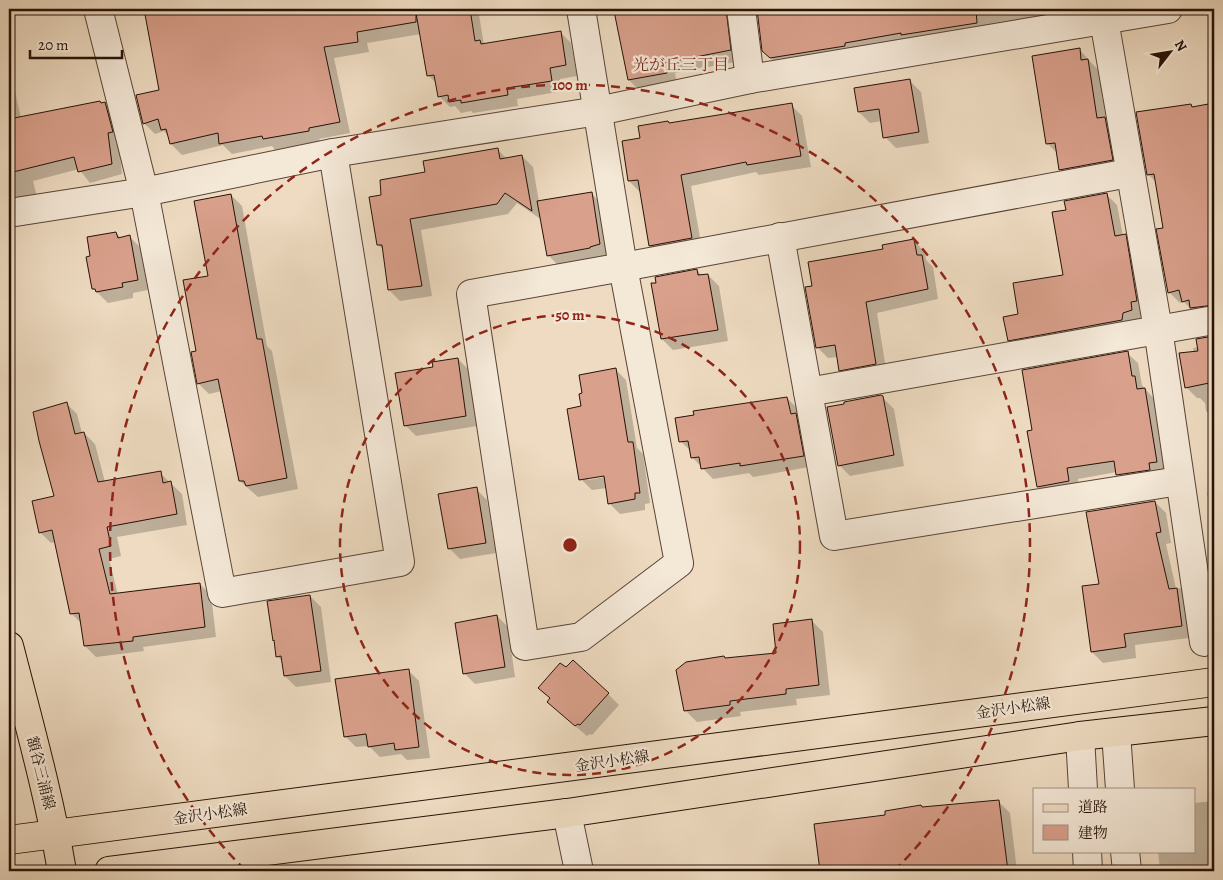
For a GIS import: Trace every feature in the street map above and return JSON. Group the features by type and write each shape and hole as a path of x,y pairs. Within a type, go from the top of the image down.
{"main road":[{"name":"額谷三浦線","path":"9,646 56,834 62,871"},
{"name":"金沢小松線","path":"9,840 1214,682"},
{"path":"109,871 567,813 1080,736 1214,721"}],"street":[{"path":"98,9 144,192 222,593 400,562 333,153"},
{"path":"581,9 623,267 679,563 581,637 525,646 471,294 623,267 1129,172"},
{"path":"741,9 750,79"},
{"path":"9,213 144,192 333,153 598,111 750,79 1168,9"},
{"path":"1104,20 1129,172 1158,329 1204,642"},
{"path":"780,237 834,536 1179,481"},
{"path":"808,392 1214,320"},
{"path":"1116,733 1120,788"},
{"path":"1080,736 1083,788"},
{"path":"567,813 579,871"},
{"path":"1087,852 1088,871"},
{"path":"1125,852 1127,871"}],"building":[{"path":"144,9 470,9 475,41 480,40 481,44 561,31 566,65 550,68 552,81 507,88 508,95 461,103 461,100 449,102 448,95 438,97 434,75 427,76 416,13 416,22 357,32 358,42 324,47 340,122 309,128 309,131 263,139 262,136 219,144 218,133 170,144 166,129 161,130 158,119 143,124 136,95 159,90"},
{"path":"628,9 726,9 731,50 665,63 667,73 628,80 614,11"},
{"path":"757,9 976,9 977,23 901,35 901,33 845,43 845,46 770,58 762,51"},
{"path":"1080,48 1081,60 1088,59 1097,118 1105,117 1113,160 1059,170 1055,143 1046,144 1032,56"},
{"path":"910,79 919,132 883,138 879,109 858,112 854,88"},
{"path":"100,101 101,103 105,102 113,132 108,133 112,164 78,172 74,157 9,173 9,119"},
{"path":"792,103 801,156 747,165 746,162 681,175 692,238 649,246 638,180 628,181 622,141 640,138 638,126 668,121 669,123"},
{"path":"1214,103 1214,305 1190,308 1189,300 1182,302 1179,290 1168,293 1156,229 1163,228 1154,174 1147,175 1136,112 1191,104 1192,107"},
{"path":"498,148 500,159 522,155 532,211 505,193 497,204 410,219 422,286 388,290 382,245 377,245 369,197 381,195 380,180 425,172 423,161"},
{"path":"592,192 600,244 590,248 547,256 537,201"},
{"path":"1107,193 1115,236 1126,234 1137,301 1131,302 1132,310 1123,313 1122,320 1008,341 1003,317 1018,314 1013,283 1063,275 1052,212 1066,210 1064,201"},
{"path":"231,194 257,339 262,339 287,478 246,486 244,481 239,481 218,379 197,384 191,352 196,351 183,280 208,276 194,201"},
{"path":"116,232 118,238 130,235 138,280 122,283 123,287 96,292 95,289 92,289 86,257 90,256 87,237"},
{"path":"914,239 917,255 922,255 928,289 866,302 876,364 839,371 835,345 816,348 805,287 812,286 808,262 883,249 882,245"},
{"path":"697,269 698,275 708,274 718,330 661,339 651,283 656,283 655,277"},
{"path":"1214,336 1214,382 1185,388 1179,353 1198,351 1196,339"},
{"path":"1128,351 1132,376 1135,376 1137,389 1145,388 1157,462 1149,463 1150,470 1116,475 1114,461 1067,468 1069,481 1037,487 1027,431 1032,430 1022,370"},
{"path":"458,358 466,416 404,426 395,373 433,367 432,362"},
{"path":"616,368 628,442 633,442 640,493 635,493 635,499 608,504 604,476 579,480 567,409 581,406 579,394 582,393 579,375"},
{"path":"883,396 894,455 838,466 827,407"},
{"path":"787,397 791,414 796,413 804,456 740,466 740,463 701,469 699,457 691,458 688,441 679,442 675,418 694,415 693,411"},
{"path":"67,402 75,434 84,432 98,482 161,471 163,483 171,481 177,514 107,527 111,546 99,549 110,594 200,583 205,627 133,637 133,641 84,646 79,613 70,614 52,530 39,533 32,501 54,496 33,412"},
{"path":"477,487 486,543 448,549 438,494"},
{"path":"1155,501 1161,532 1156,533 1169,589 1177,588 1182,626 1124,634 1126,647 1091,652 1082,586 1099,584 1086,512"},
{"path":"310,595 321,671 284,676 281,656 276,657 267,601"},
{"path":"497,615 505,667 463,674 455,623"},
{"path":"812,619 819,685 786,689 786,694 730,701 730,705 684,711 676,670 686,662 724,656 725,658 776,653 773,624"},
{"path":"573,660 609,693 580,725 575,726 547,702 550,698 538,688 560,663 566,667"},
{"path":"409,669 419,747 395,750 394,743 368,747 366,734 344,737 335,679"},
{"path":"999,800 1008,871 820,871 814,824 885,815 885,811 921,805 922,807"}],"district":[{"name":"光が丘三丁目","path":"681,65"}]}
